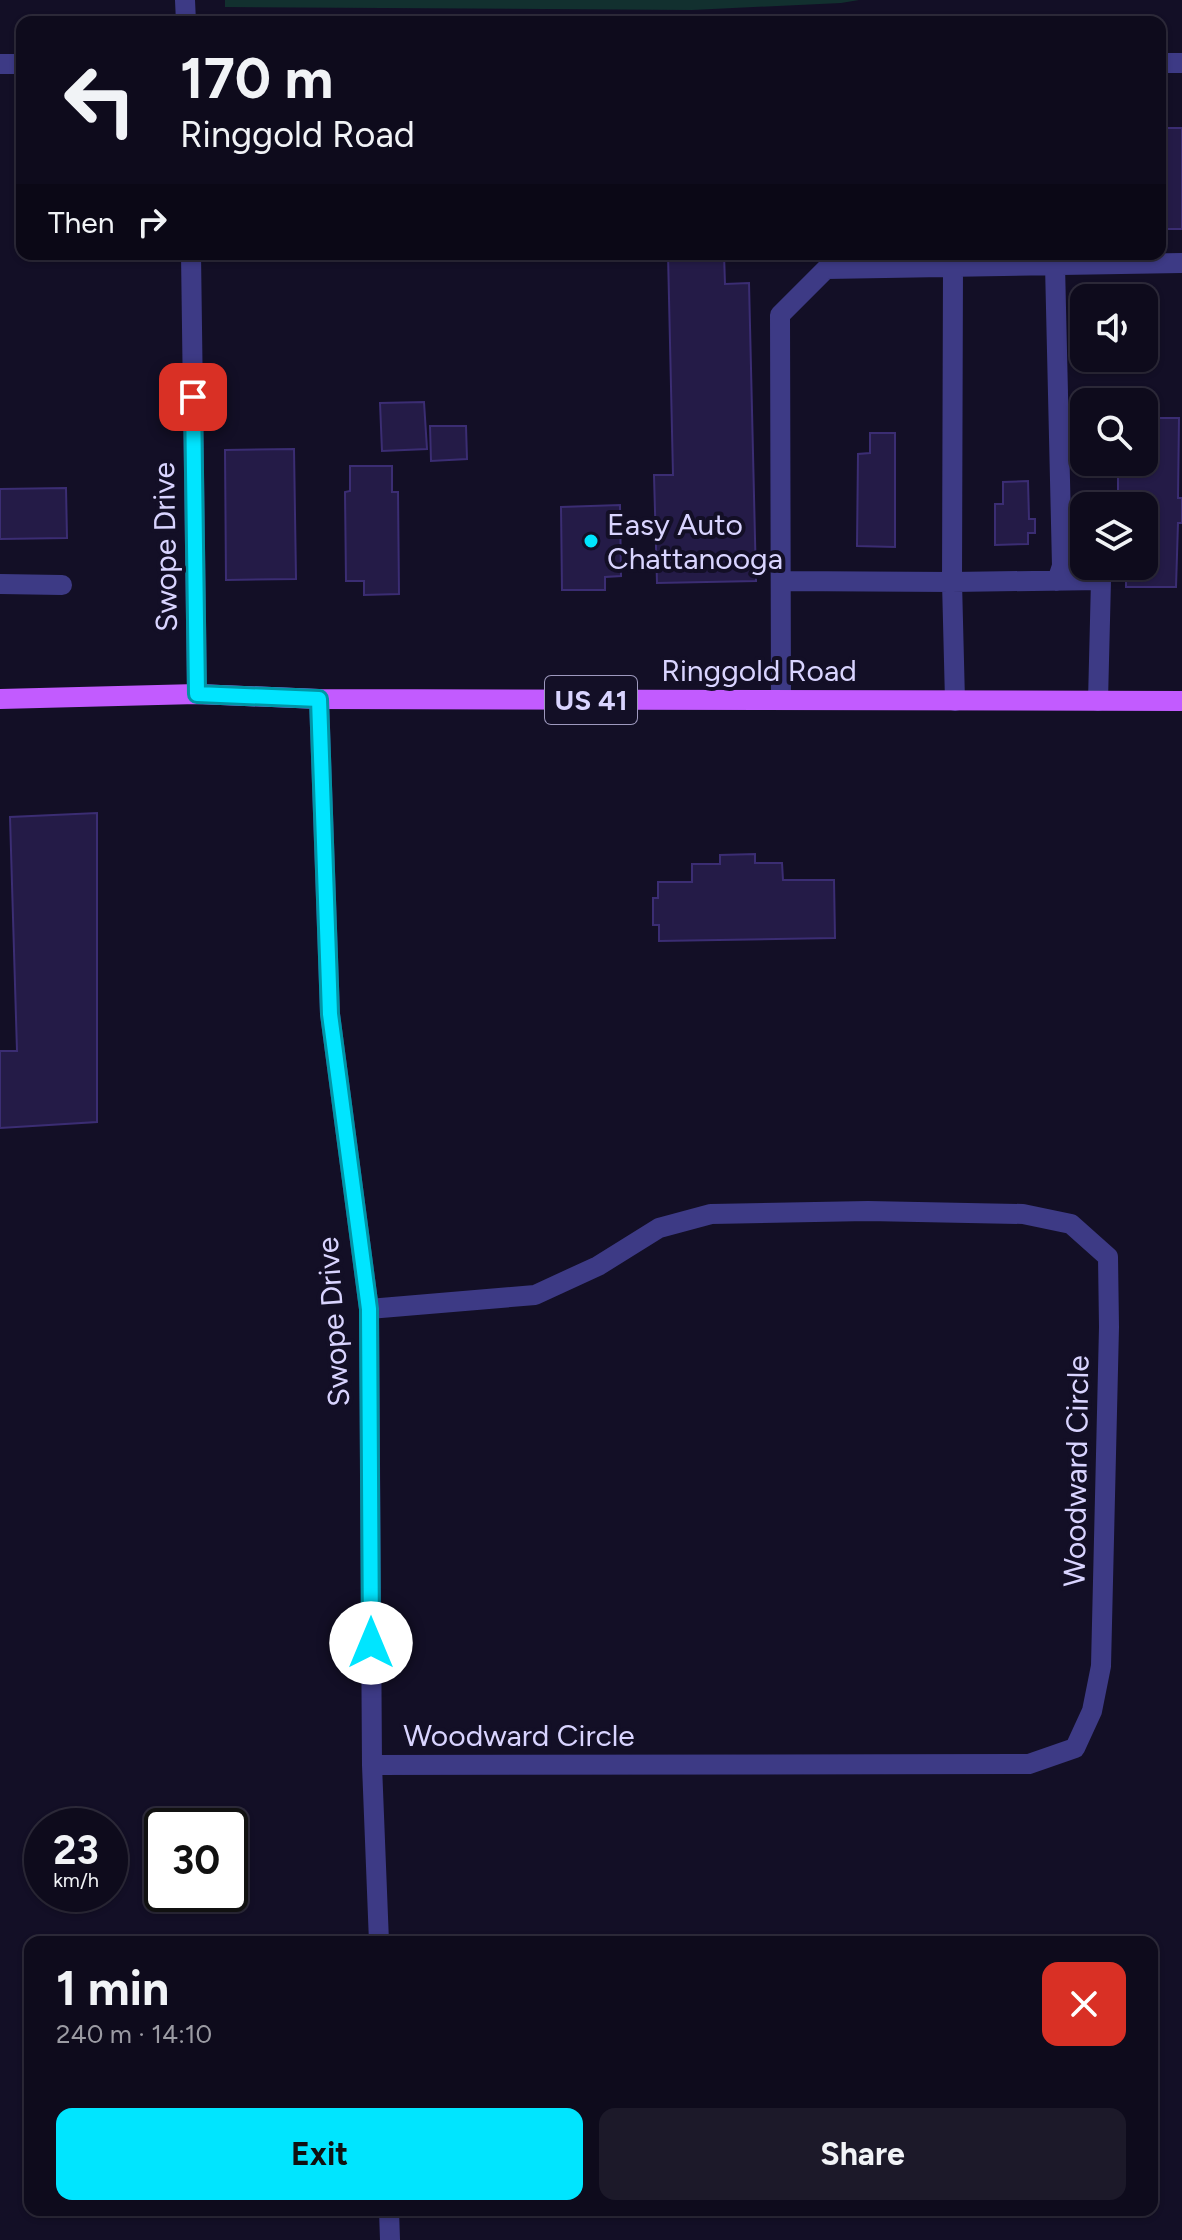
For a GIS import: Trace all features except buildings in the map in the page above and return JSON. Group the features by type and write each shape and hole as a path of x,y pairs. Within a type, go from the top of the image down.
{"main road":[{"name":"Ringgold Road","path":"0,699 197,694 319,699 1182,701"}],"street":[{"name":"Swope Drive","path":"191,260 197,694"},
{"path":"781,700 780,315 826,269 1182,263"},
{"path":"1055,265 1062,566 1057,581"},
{"path":"953,267 952,582 955,701"},
{"path":"781,581 1101,580 1098,701"},
{"path":"0,584 62,585"},
{"name":"Swope Drive","path":"319,699 330,1014 369,1309 372,1765 379,1936"},
{"name":"Woodward Circle","path":"369,1309 535,1295 598,1266 659,1228 711,1214 868,1211 1023,1214 1071,1224 1108,1257 1101,1666 1092,1711 1075,1748 1029,1764 372,1765"},
{"path":"389,2216 390,2240"}],"green space":[{"path":"225,0 859,0 692,10 225,7"}],"place":[{"name":"Easy Auto Chattanooga","path":"591,541"}],"route":[{"path":"193,397 197,694 319,699 330,1014 369,1309 371,1643"}]}
